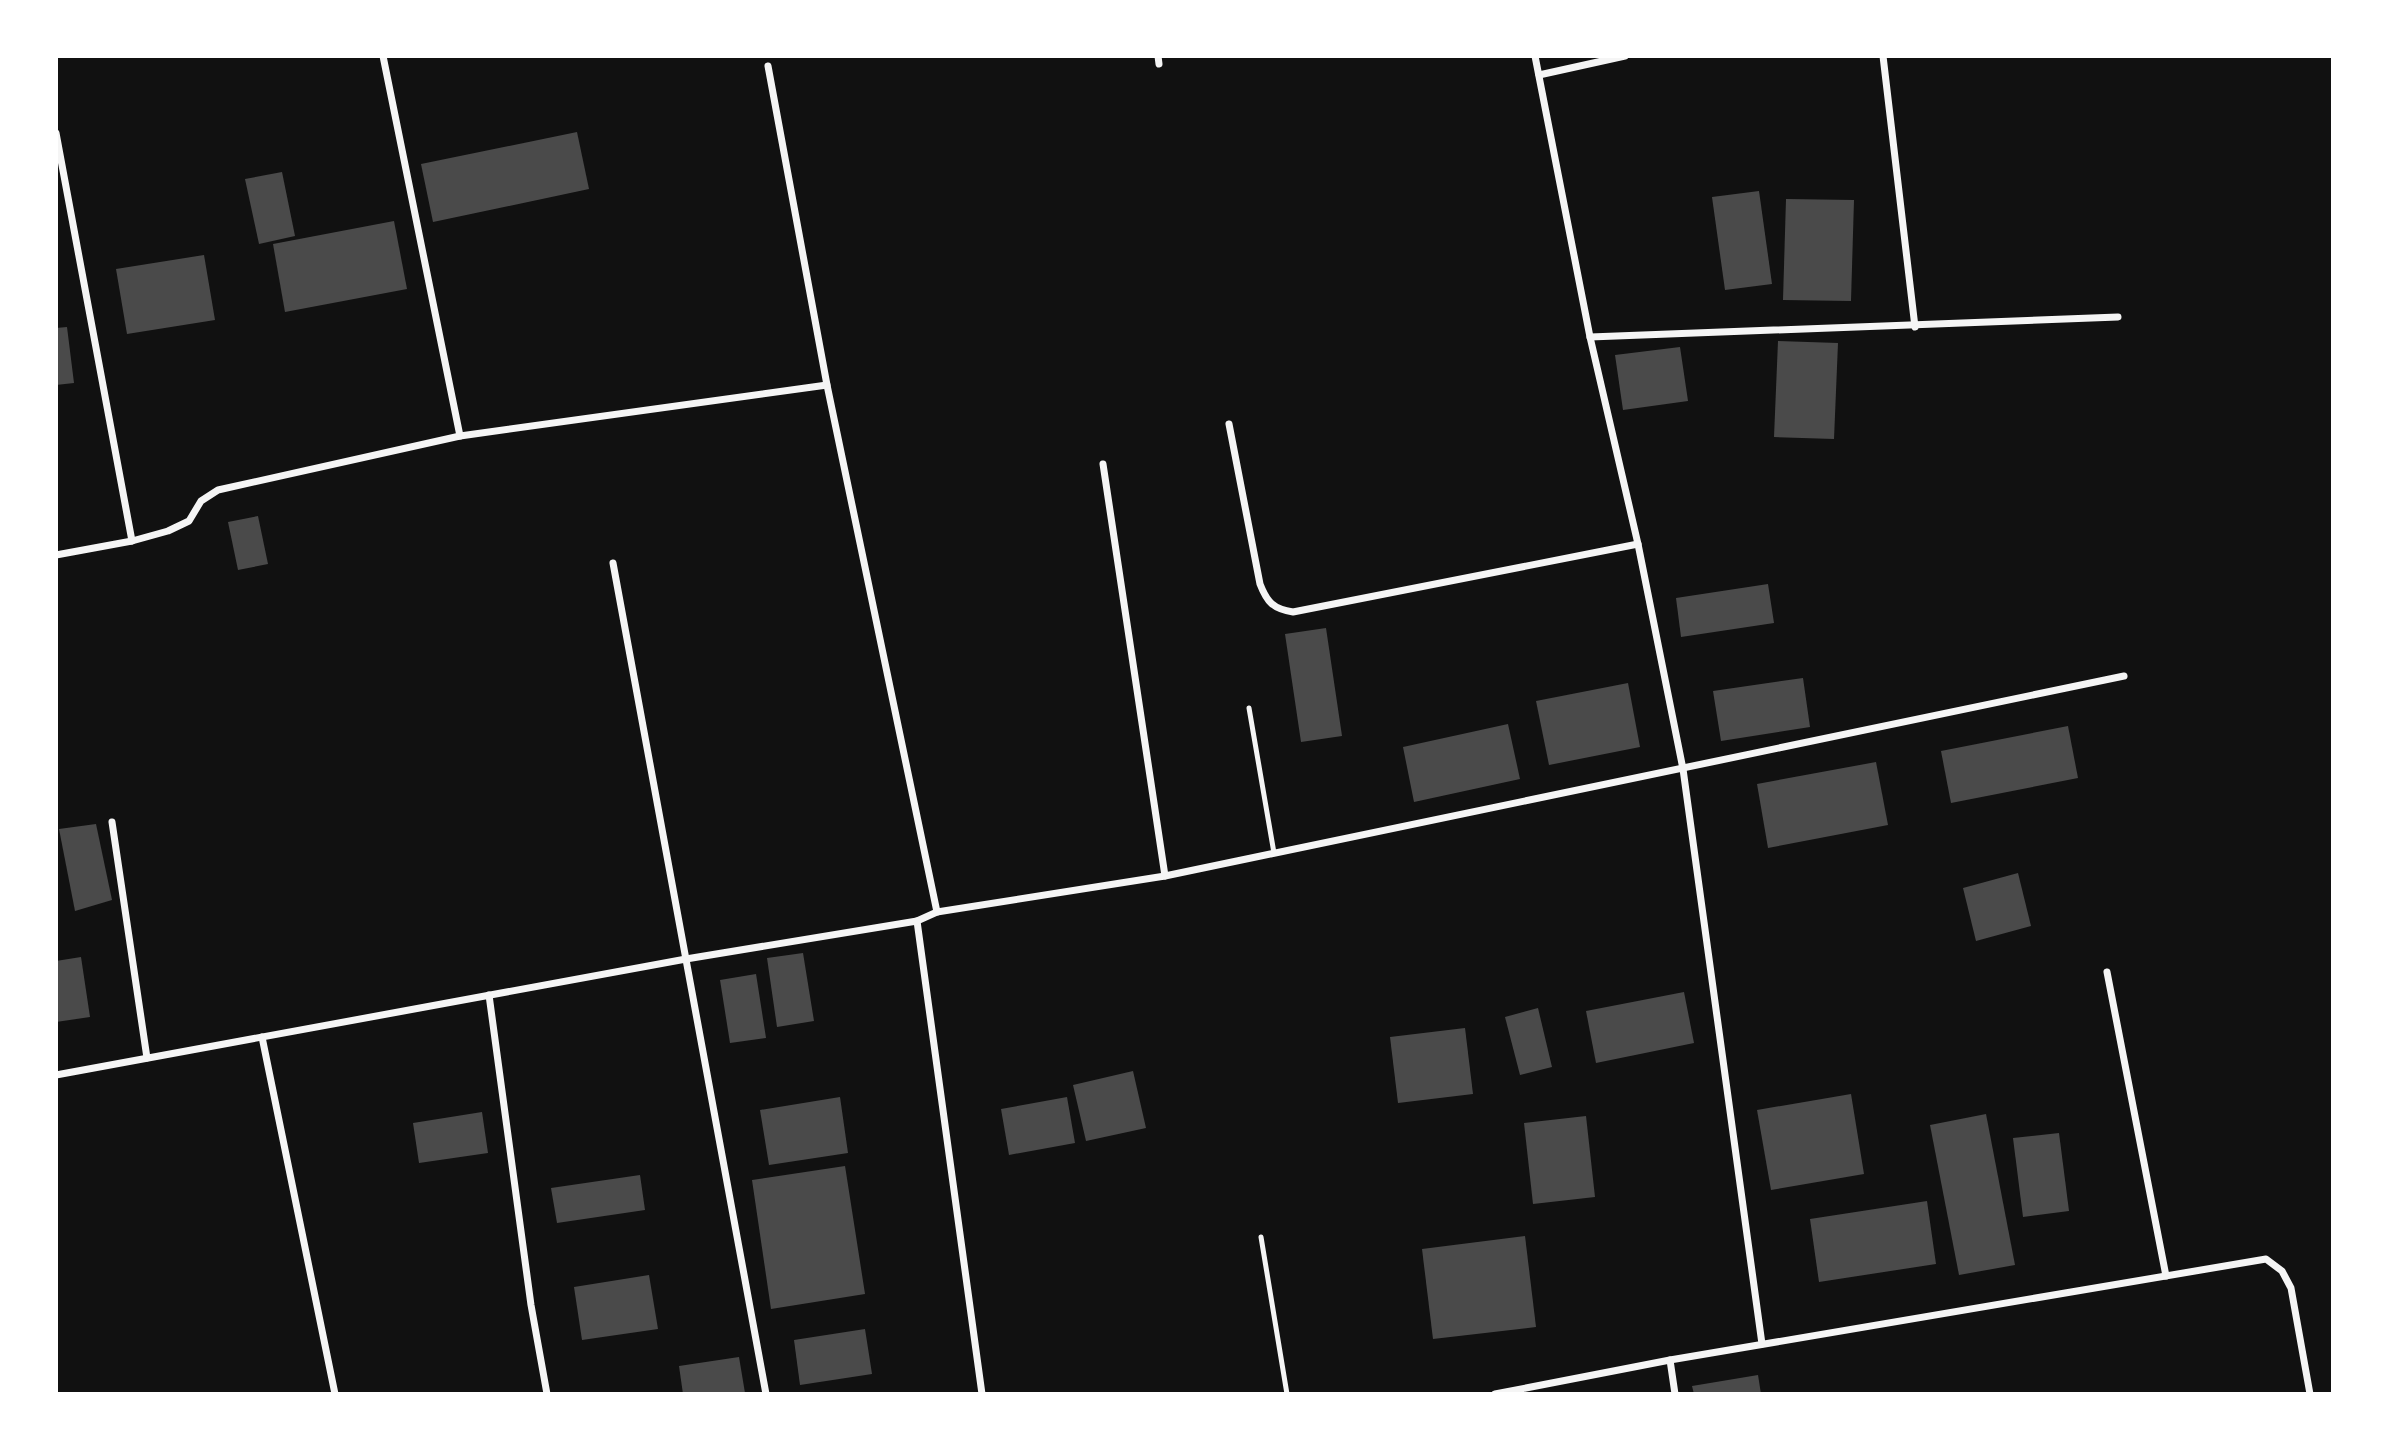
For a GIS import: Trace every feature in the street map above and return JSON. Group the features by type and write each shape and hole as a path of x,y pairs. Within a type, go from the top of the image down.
{"street":[{"path":"383,56 460,436"},
{"path":"1535,56 1590,337 1638,544 1683,769 1762,1344"},
{"path":"1539,75 1625,56"},
{"path":"1883,56 1915,327"},
{"path":"768,66 827,385 937,912"},
{"path":"56,133 132,541"},
{"path":"1590,337 1915,327 2118,317"},
{"path":"56,555 132,541 189,521 201,501 218,490 460,436 827,385"},
{"path":"1229,424 1260,584 1270,605 1280,610 1293,612 1638,544"},
{"path":"1103,464 1165,876"},
{"path":"613,563 766,1394"},
{"path":"56,1075 686,958 917,921 937,912 1165,876 2124,676"},
{"path":"112,822 147,1058"},
{"path":"917,921 982,1394"},
{"path":"2107,972 2166,1276"},
{"path":"489,995 531,1305 547,1394"},
{"path":"262,1037 335,1394"},
{"path":"1495,1394 1529,1390 1670,1360 2266,1259 2282,1271 2291,1288 2310,1394"},
{"path":"1670,1360 1675,1394"}],"lane":[{"path":"1249,708 1274,853"},
{"path":"1261,1237 1287,1394"}],"building":[{"path":"577,132 589,189 433,222 421,164"},
{"path":"282,172 295,236 259,244 245,179"},
{"path":"1759,191 1772,284 1725,290 1712,197"},
{"path":"1786,199 1854,200 1851,301 1783,300"},
{"path":"394,221 407,289 285,312 273,244"},
{"path":"204,255 215,320 127,334 116,269"},
{"path":"67,327 74,383 56,385 56,328"},
{"path":"1778,341 1838,343 1834,439 1774,437"},
{"path":"1680,347 1688,401 1623,410 1615,355"},
{"path":"258,516 268,564 238,570 228,522"},
{"path":"1768,584 1774,623 1681,637 1676,598"},
{"path":"1326,628 1342,736 1301,742 1285,634"},
{"path":"1803,678 1810,727 1721,741 1713,691"},
{"path":"1628,683 1640,747 1549,765 1536,701"},
{"path":"1508,724 1520,779 1414,802 1403,747"},
{"path":"2068,726 2078,778 1951,803 1941,751"},
{"path":"1876,762 1888,825 1768,848 1757,784"},
{"path":"96,824 112,900 75,911 59,829"},
{"path":"2018,873 2031,926 1976,941 1963,888"},
{"path":"803,953 814,1021 777,1027 767,958"},
{"path":"81,957 90,1017 56,1022 56,961"},
{"path":"756,974 766,1038 730,1043 720,980"},
{"path":"1684,992 1694,1043 1596,1063 1586,1011"},
{"path":"1538,1008 1552,1067 1520,1075 1505,1017"},
{"path":"1465,1028 1473,1094 1398,1103 1390,1037"},
{"path":"1133,1071 1146,1128 1086,1141 1073,1085"},
{"path":"1851,1094 1864,1174 1771,1190 1757,1110"},
{"path":"840,1097 848,1153 769,1165 760,1110"},
{"path":"1067,1097 1075,1143 1009,1155 1001,1109"},
{"path":"482,1112 488,1153 419,1163 413,1123"},
{"path":"1986,1114 2015,1265 1959,1275 1930,1125"},
{"path":"1586,1116 1595,1197 1533,1204 1524,1123"},
{"path":"2059,1133 2069,1211 2023,1217 2013,1138"},
{"path":"845,1166 865,1294 771,1309 752,1180"},
{"path":"640,1175 645,1210 557,1223 551,1188"},
{"path":"1927,1201 1936,1264 1819,1282 1810,1219"},
{"path":"1525,1236 1536,1327 1433,1339 1422,1249"},
{"path":"649,1275 658,1329 582,1340 574,1287"},
{"path":"865,1329 872,1374 800,1385 794,1340"},
{"path":"739,1357 745,1393 683,1394 679,1366"},
{"path":"1758,1375 1761,1394 1694,1394 1692,1386"}]}
